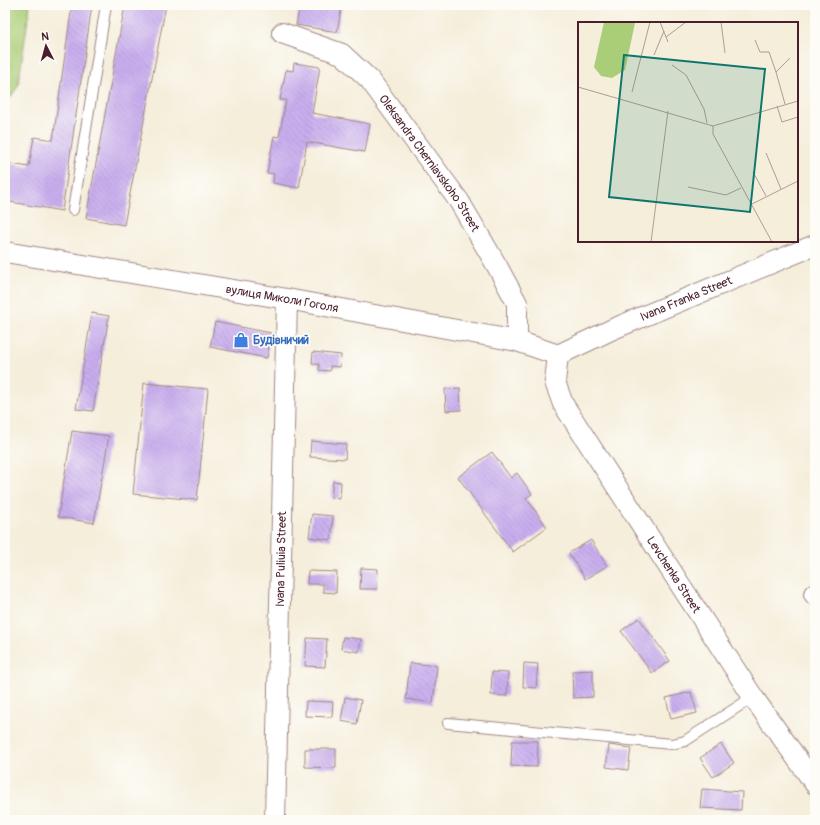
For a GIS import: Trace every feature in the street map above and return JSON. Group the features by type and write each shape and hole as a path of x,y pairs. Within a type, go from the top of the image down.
{"street":[{"name":"Oleksandra Cherniavskoho Street","path":"282,33 342,54 370,80 459,201 497,266 517,303 517,341"},
{"name":"Ivana Franka Street","path":"558,355 613,328 815,245"},
{"name":"вулиця Миколи Гоголя","path":"5,252 287,299 517,341 558,355"},
{"name":"Ivana Puliuia Street","path":"275,820 287,299"},
{"name":"Levchenka Street","path":"558,355 555,382 563,404 753,697 815,784"}],"lane":[{"path":"73,210 106,5"},
{"path":"448,724 672,744 686,741 753,697"}],"green space":[{"path":"5,5 30,5 18,86 5,106"}],"building":[{"path":"72,5 92,5 62,211 5,201 5,163 29,167 34,137 53,140"},
{"path":"125,5 166,5 124,225 86,218"},
{"path":"300,5 342,5 337,32 296,25"},
{"path":"294,63 320,67 312,113 370,124 365,152 307,142 299,188 273,183 274,174 267,173 274,136 279,137 286,100 280,100 286,70 293,71"},
{"path":"92,313 109,316 93,411 76,409"},
{"name":"Будівничий","path":"215,322 271,333 267,358 210,347"},
{"path":"313,352 341,355 340,367 330,366 330,371 319,370 319,364 312,364"},
{"path":"144,383 208,389 197,500 133,494"},
{"path":"460,388 461,410 446,411 445,389"},
{"path":"72,431 109,436 94,523 58,517"},
{"path":"311,441 346,444 345,459 310,457"},
{"path":"492,452 511,478 517,473 532,494 526,498 547,527 513,552 458,477"},
{"path":"333,481 341,482 340,499 331,498"},
{"path":"312,514 333,516 331,540 309,537"},
{"path":"591,540 607,566 585,579 569,553"},
{"path":"361,568 378,569 377,589 360,589"},
{"path":"308,571 337,572 336,593 323,592 323,584 307,584"},
{"path":"639,618 670,661 652,673 621,631"},
{"path":"343,637 361,639 359,652 341,649"},
{"path":"307,638 327,639 325,667 305,666"},
{"path":"410,663 437,666 433,703 406,699"},
{"path":"524,663 538,664 536,688 523,687"},
{"path":"593,670 593,697 573,698 572,671"},
{"path":"492,672 508,673 507,696 491,695"},
{"path":"691,692 697,713 671,719 666,698"},
{"path":"345,697 361,700 357,724 341,721"},
{"path":"306,701 333,702 332,717 305,716"},
{"path":"512,741 538,741 537,767 511,766"},
{"path":"721,744 734,763 713,777 700,758"},
{"path":"609,745 631,748 628,770 606,767"},
{"path":"305,749 336,749 336,768 305,767"},
{"path":"702,789 742,792 741,810 700,808"}],"place":[{"name":"Будівничий","path":"241,340"}]}
